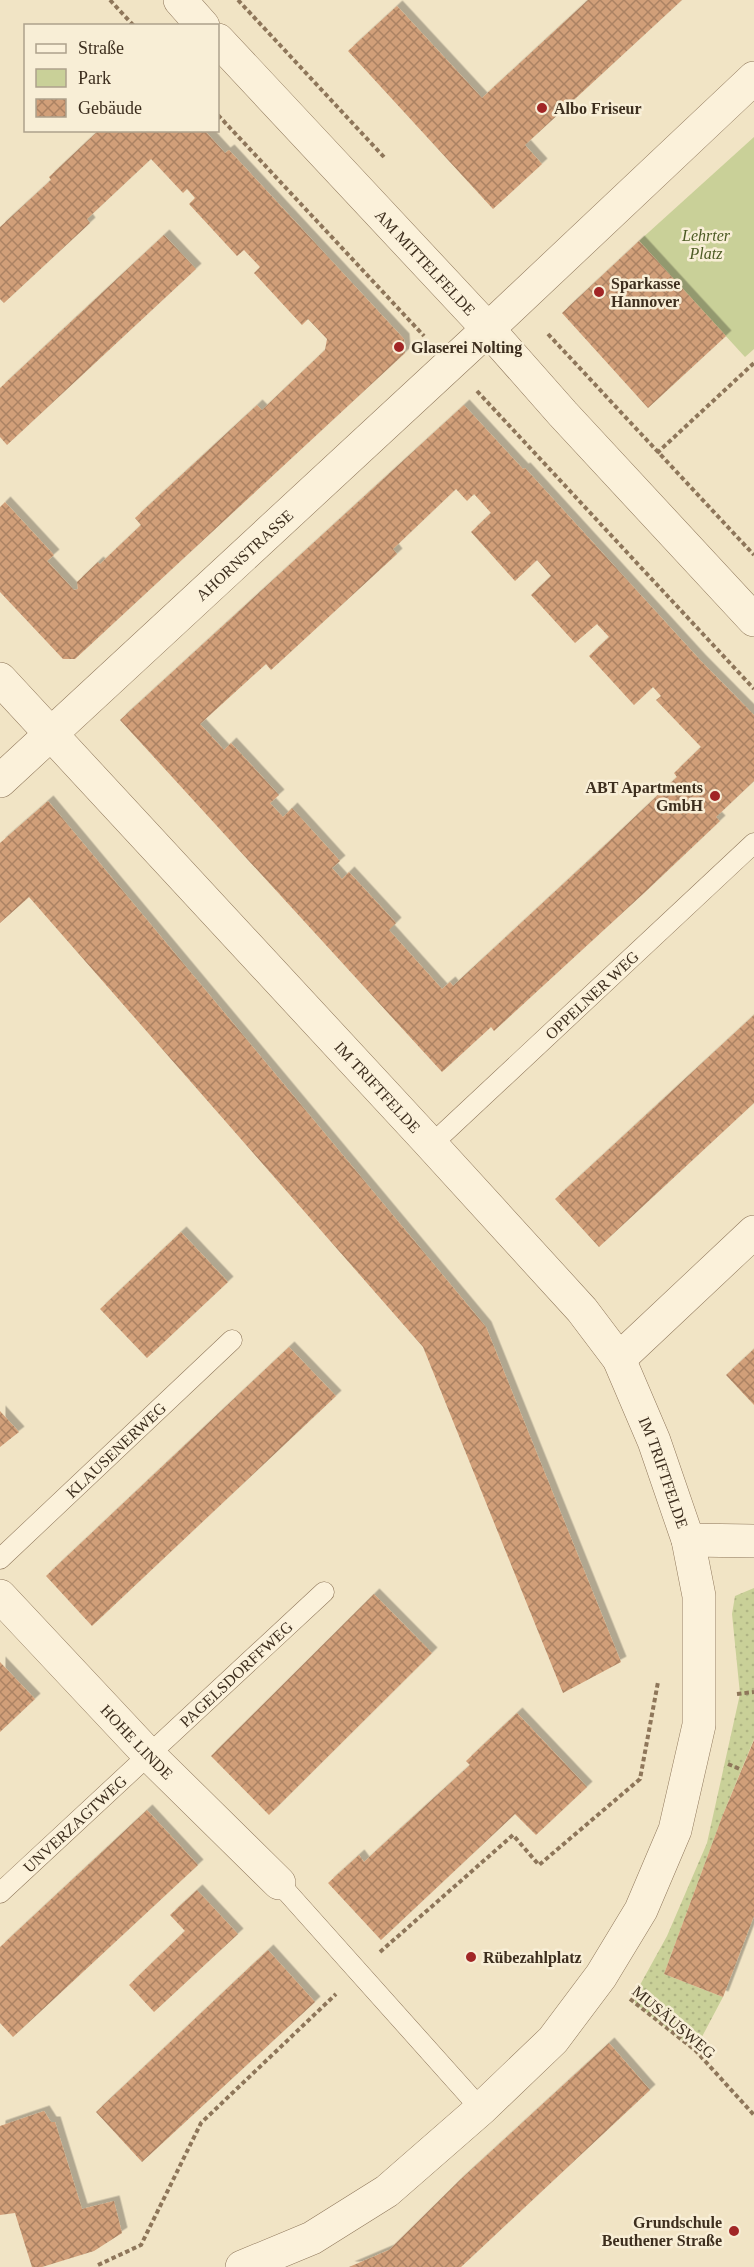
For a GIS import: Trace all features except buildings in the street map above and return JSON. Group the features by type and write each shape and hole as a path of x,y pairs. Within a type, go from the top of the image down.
{"street":[{"path":"180,0 201,24"},
{"name":"AM MITTELFELDE","path":"219,41 489,329 754,620"},
{"path":"489,329 754,78"},
{"name":"AHORNSTRASSE","path":"0,781 489,329"},
{"name":"IM TRIFTFELDE","path":"0,679 582,1310 619,1359 654,1441 688,1540"},
{"path":"619,1359 754,1232"},
{"path":"243,2267 312,2238 387,2191 481,2109 553,2040 601,1977 641,1910 675,1830 699,1725 699,1596 688,1540 754,1541"},
{"name":"HOHE LINDE","path":"0,1596 149,1755 279,1883"}],"lane":[{"name":"OPPELNER WEG","path":"431,1145 754,843"},
{"name":"KLAUSENERWEG","path":"0,1559 232,1340"},
{"name":"PAGELSDORFFWEG","path":"149,1755 324,1592"},
{"name":"UNVERZAGTWEG","path":"0,1893 149,1755"},
{"path":"279,1883 481,2109"}],"path":[{"path":"110,0 132,24"},
{"path":"238,0 389,163"},
{"path":"219,116 432,344"},
{"path":"542,329 754,555"},
{"path":"626,482 754,363"},
{"path":"471,385 754,689"},
{"path":"98,2265 141,2245 201,2123 358,1973 513,1835 539,1865 640,1779 659,1677"},
{"name":"MUSÄUSWEG","path":"601,1977 695,2050 754,2115"}],"green space":[{"name":"Lehrter Platz","path":"754,137 754,349 745,357 639,241"},
{"path":"754,1588 754,1739 722,1817 664,1974 723,1997 695,2050 635,2003 635,1994 667,1936 707,1843 740,1694 732,1614 735,1596"}],"place":[{"name":"Albo Friseur","path":"542,108"},
{"name":"Sparkasse Hannover","path":"599,292"},
{"name":"Glaserei Nolting","path":"399,347"},
{"name":"ABT Apartments GmbH","path":"715,796"},
{"name":"Rübezahlplatz","path":"471,1957"},
{"name":"Grundschule Beuthener Straße","path":"734,2231"}]}
